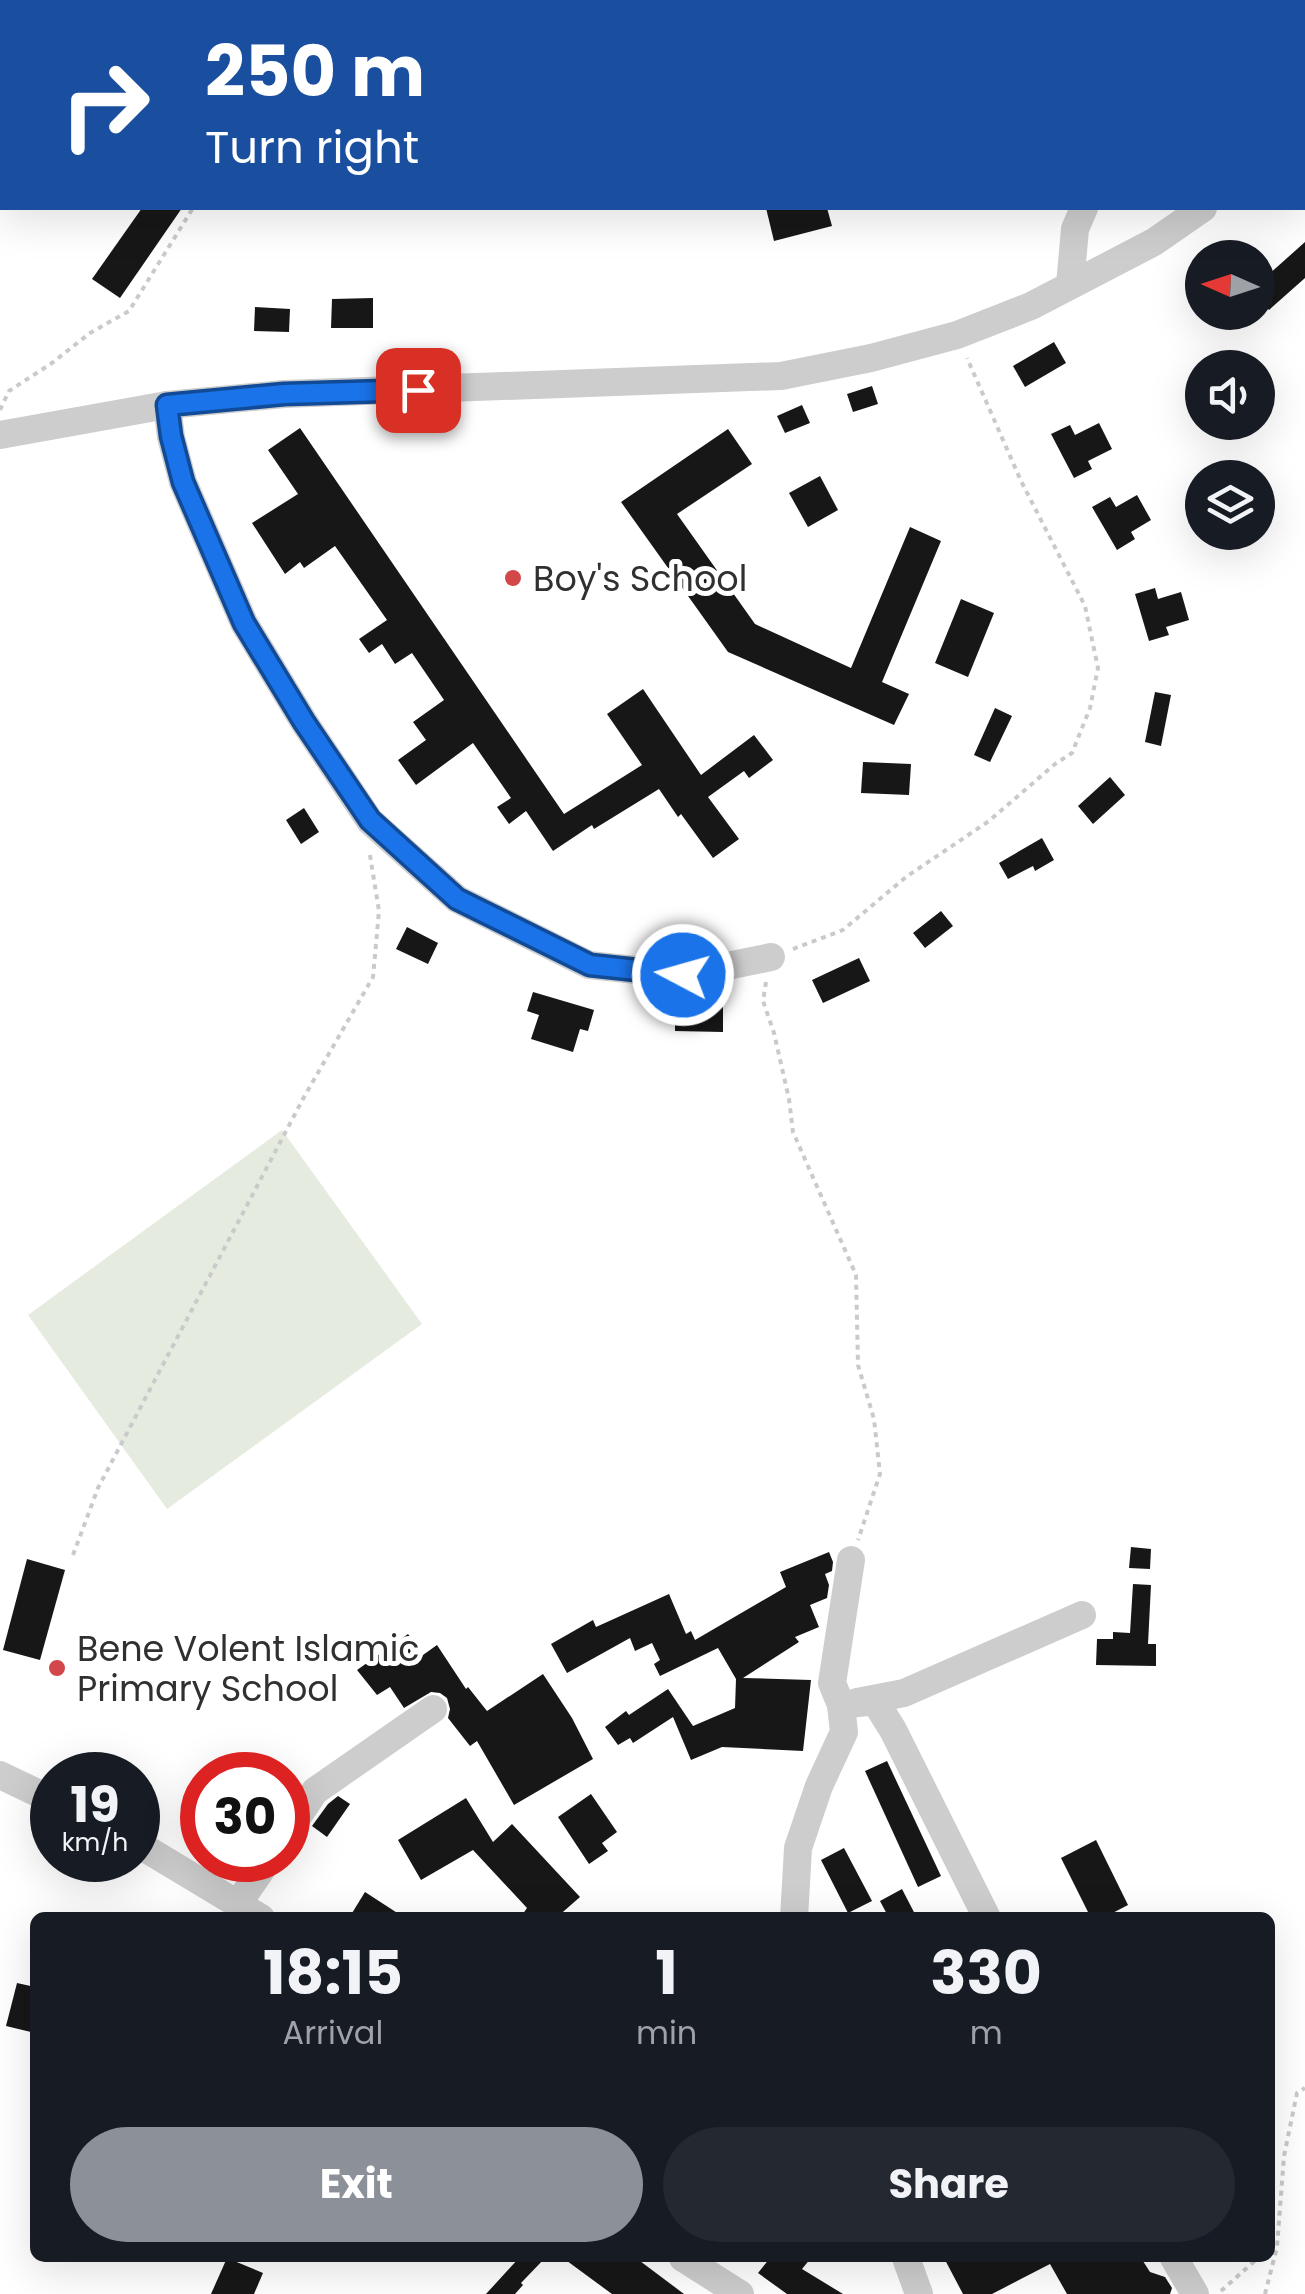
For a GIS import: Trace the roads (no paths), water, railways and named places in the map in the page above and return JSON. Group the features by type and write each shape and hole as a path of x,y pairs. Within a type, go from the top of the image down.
{"street":[{"path":"1070,285 1076,229 1083,210"},
{"path":"1,435 167,405 284,394 781,376 957,335 1031,306 1154,242 1200,210"},
{"path":"167,405 183,482 244,623 370,820 457,899 590,965 683,975 771,957"},
{"path":"794,1912 798,1848 819,1786 844,1732 841,1705 832,1683 851,1560"},
{"path":"841,1705 904,1693 1082,1616"},
{"path":"841,1705 876,1701 984,1912"},
{"path":"310,1798 315,1790 433,1708"},
{"path":"0,1774 30,1789"},
{"path":"160,1857 250,1910 260,1882"},
{"path":"690,2262 740,2294"},
{"path":"907,2262 919,2294"},
{"path":"1176,2262 1195,2294"}],"place":[{"name":"Boy's School","path":"513,578"},
{"name":"Bene Volent Islamic Primary School","path":"57,1668"}]}
